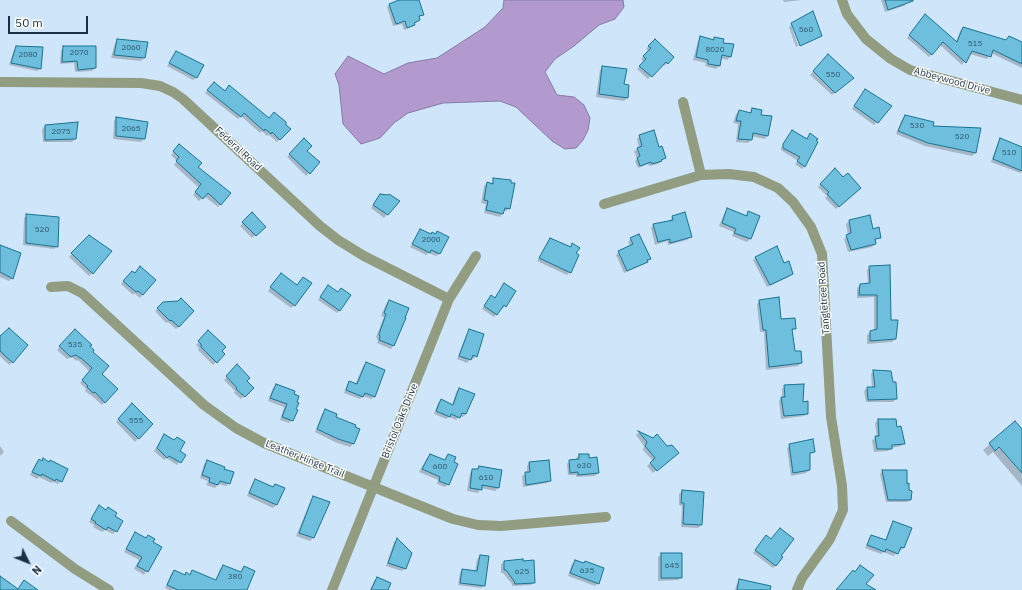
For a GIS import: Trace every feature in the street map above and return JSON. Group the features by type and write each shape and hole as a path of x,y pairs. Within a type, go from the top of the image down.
{"street":[{"name":"Abbeywood Drive","path":"842,0 847,14 866,39 890,59 910,70 1022,100"},
{"name":"Federal Road","path":"0,82 141,83 160,86 173,92 183,99 320,226 338,240 364,256 449,299"},
{"path":"683,102 701,175"},
{"name":"Tangletree Road","path":"604,204 701,175 729,174 754,177 778,188 793,202 811,227 822,254 831,417 842,486 843,510 830,539 802,578 797,590"},
{"name":"Bristol Oaks Drive","path":"332,590 449,299 476,256"},
{"name":"Leather Hinge Trail","path":"51,287 68,286 82,293 204,405 236,428 264,443 453,519 478,525 501,526 606,517"},
{"path":"11,521 76,569 109,590"}],"shaded area":[{"path":"504,0 623,0 624,7 615,19 599,25 574,46 555,59 545,72 557,95 574,97 584,105 590,118 588,130 583,140 576,148 565,149 552,141 516,107 500,101 443,103 408,113 394,123 380,138 361,144 343,124 339,85 335,74 348,56 384,74 408,63 437,58 485,27 503,8"}],"building":[{"path":"399,0 419,0 424,15 419,16 420,20 414,23 415,25 407,28 405,21 396,24 389,4"},
{"path":"885,0 913,0 913,1 888,10"},
{"path":"813,11 822,36 800,46 791,23"},
{"path":"925,14 957,42 963,27 1006,40 1009,36 1022,42 1022,64 993,50 991,57 972,51 966,63 943,42 932,55 909,35"},
{"path":"700,36 714,40 714,37 724,39 723,43 734,44 731,57 722,55 720,66 708,64 708,60 696,57"},
{"path":"117,39 148,42 145,58 114,55"},
{"path":"655,39 674,57 668,64 666,62 652,77 639,66 646,59 643,56 651,48 648,46"},
{"path":"16,46 43,47 41,69 11,63"},
{"path":"63,46 96,46 96,68 78,70 77,61 62,62"},
{"path":"176,51 204,65 197,78 169,63"},
{"path":"828,54 854,78 835,93 813,71"},
{"path":"602,66 627,69 624,84 629,85 628,98 599,94"},
{"path":"214,82 225,91 229,85 269,118 274,112 286,122 286,125 291,129 280,140 272,132 271,134 265,129 264,131 244,113 241,117 207,90"},
{"path":"865,89 892,106 878,123 854,106"},
{"path":"752,108 762,110 761,115 772,116 768,136 753,133 752,140 738,139 741,121 736,121 739,110 751,113"},
{"path":"905,115 934,122 933,126 981,128 976,153 928,143 898,131"},
{"path":"116,117 148,122 145,139 116,136"},
{"path":"78,122 76,139 45,140 45,125"},
{"path":"654,130 659,147 662,146 666,158 661,160 662,161 652,164 651,162 640,166 637,158 640,156 637,148 642,146 639,135"},
{"path":"792,130 807,139 810,133 818,139 816,140 818,142 805,167 797,161 800,157 783,148 783,144"},
{"path":"304,138 312,146 307,151 320,162 310,174 289,154"},
{"path":"1000,138 1022,147 1022,171 993,159"},
{"path":"179,144 202,163 198,167 231,193 221,205 208,193 203,199 195,192 201,184 176,161 179,157 173,151"},
{"path":"835,168 843,177 848,173 861,188 839,207 827,194 829,192 820,184"},
{"path":"493,178 511,180 511,183 515,183 510,209 505,208 503,214 486,210 488,201 484,200 487,182 493,184"},
{"path":"380,194 389,194 400,201 388,215 373,205"},
{"path":"727,208 747,216 748,211 760,216 751,239 734,233 736,229 722,223"},
{"path":"252,212 266,227 256,236 242,222"},
{"path":"685,212 692,237 670,243 670,239 658,242 653,224 673,220 672,216"},
{"path":"26,214 59,217 58,247 26,243"},
{"path":"870,215 873,229 879,227 881,238 875,239 876,244 851,250 846,235 851,233 849,220"},
{"path":"420,229 431,234 432,232 436,234 437,231 449,237 440,254 431,250 430,253 412,244"},
{"path":"639,234 651,259 647,260 648,262 627,271 618,251 633,244 630,238"},
{"path":"89,235 112,251 93,274 71,253"},
{"path":"550,238 571,247 572,243 580,248 576,253 579,255 571,273 539,258"},
{"path":"0,245 21,253 13,279 0,272"},
{"path":"777,246 784,263 789,261 793,274 770,285 755,257"},
{"path":"890,265 891,320 898,320 896,339 870,341 870,331 877,329 877,295 859,295 860,284 870,283 869,266"},
{"path":"140,266 156,280 143,295 138,291 136,292 123,281 132,271 135,273"},
{"path":"281,273 297,285 303,277 312,283 295,306 270,287"},
{"path":"504,283 516,291 506,307 504,305 497,315 484,306 491,295 495,298"},
{"path":"328,285 338,292 341,288 351,295 340,311 320,297"},
{"path":"779,297 781,319 795,318 796,329 792,329 795,351 801,351 802,363 769,367 766,330 763,330 759,300"},
{"path":"181,298 194,311 179,327 171,320 170,321 157,308 163,302 178,301"},
{"path":"389,300 409,308 394,346 379,340 379,334 386,314 384,313"},
{"path":"9,328 28,345 13,363 0,351 0,336"},
{"path":"75,329 92,345 90,346 94,350 93,352 109,366 102,374 118,389 105,403 95,392 93,393 87,387 88,386 82,380 92,368 76,355 71,357 59,346"},
{"path":"469,329 484,334 477,357 473,355 471,360 459,356"},
{"path":"208,330 226,347 222,351 225,354 217,363 201,347 201,344 198,341"},
{"path":"366,362 385,370 375,397 365,393 363,397 346,390 349,381 357,384"},
{"path":"237,364 250,378 247,381 254,388 245,397 236,389 237,388 226,376"},
{"path":"873,370 891,371 893,382 896,382 897,399 868,400 867,387 875,387"},
{"path":"276,384 295,391 294,394 299,396 297,402 299,403 296,409 298,410 293,421 282,417 287,404 270,398"},
{"path":"804,384 803,402 808,401 808,414 784,416 781,397 785,397 784,385"},
{"path":"459,388 475,394 466,414 462,413 460,418 451,414 450,417 436,411 441,399 453,405"},
{"path":"132,403 153,424 139,439 118,419"},
{"path":"325,409 337,414 336,417 356,425 355,427 360,429 354,444 338,439 317,429"},
{"path":"878,419 896,419 897,427 901,426 905,444 892,445 892,449 877,449 875,436 879,436"},
{"path":"1015,421 1022,429 1022,473 999,447 995,451 989,443"},
{"path":"638,431 653,438 657,434 667,446 672,445 679,453 657,471 650,463 655,458 645,446 647,442"},
{"path":"164,434 174,440 177,437 185,442 180,451 186,455 181,463 169,456 167,458 157,448"},
{"path":"813,439 815,452 810,453 810,470 793,473 789,444"},
{"path":"430,454 445,460 448,454 456,457 454,462 458,464 449,485 439,481 440,477 422,469"},
{"path":"579,454 589,454 589,458 597,457 599,473 578,475 578,472 570,473 569,460 579,459"},
{"path":"43,458 49,462 50,460 68,469 62,482 56,479 55,481 42,474 41,476 32,472 39,459 42,461"},
{"path":"207,460 225,467 224,469 234,472 230,484 220,481 218,485 209,482 210,478 202,475"},
{"path":"549,460 551,481 526,485 525,472 530,472 529,462"},
{"path":"479,466 502,470 499,488 482,485 482,490 470,488 472,469 478,469"},
{"path":"882,470 907,470 907,484 909,483 909,490 912,491 911,500 888,500"},
{"path":"255,479 273,487 275,484 285,488 277,505 249,493"},
{"path":"682,490 704,492 702,525 683,524 684,503 681,503"},
{"path":"313,496 330,502 314,538 299,533"},
{"path":"99,505 106,510 108,507 117,513 115,516 123,521 117,532 108,527 106,530 91,519"},
{"path":"893,521 912,528 904,548 901,547 898,554 886,549 885,552 867,545 871,535 886,540"},
{"path":"780,528 794,539 781,556 783,557 776,566 755,550 766,535 771,539"},
{"path":"135,532 146,538 148,535 155,539 153,542 162,547 148,572 137,566 142,557 126,549"},
{"path":"397,538 412,553 406,569 388,563"},
{"path":"661,553 682,553 682,578 661,578"},
{"path":"480,555 489,556 485,586 460,583 462,569 477,571"},
{"path":"523,559 523,561 534,560 535,583 515,584 506,570 504,570 504,561"},
{"path":"575,560 584,563 585,561 604,568 599,584 570,573"},
{"path":"223,565 241,572 244,566 255,571 247,590 178,590 167,585 174,570 185,575 186,572 190,575 192,570 216,580"},
{"path":"860,565 874,575 866,584 876,590 836,590 853,570 855,572"},
{"path":"0,576 18,589 24,580 38,590 0,590"},
{"path":"377,577 391,583 388,590 371,590"},
{"path":"739,579 771,586 770,590 737,590"}]}
